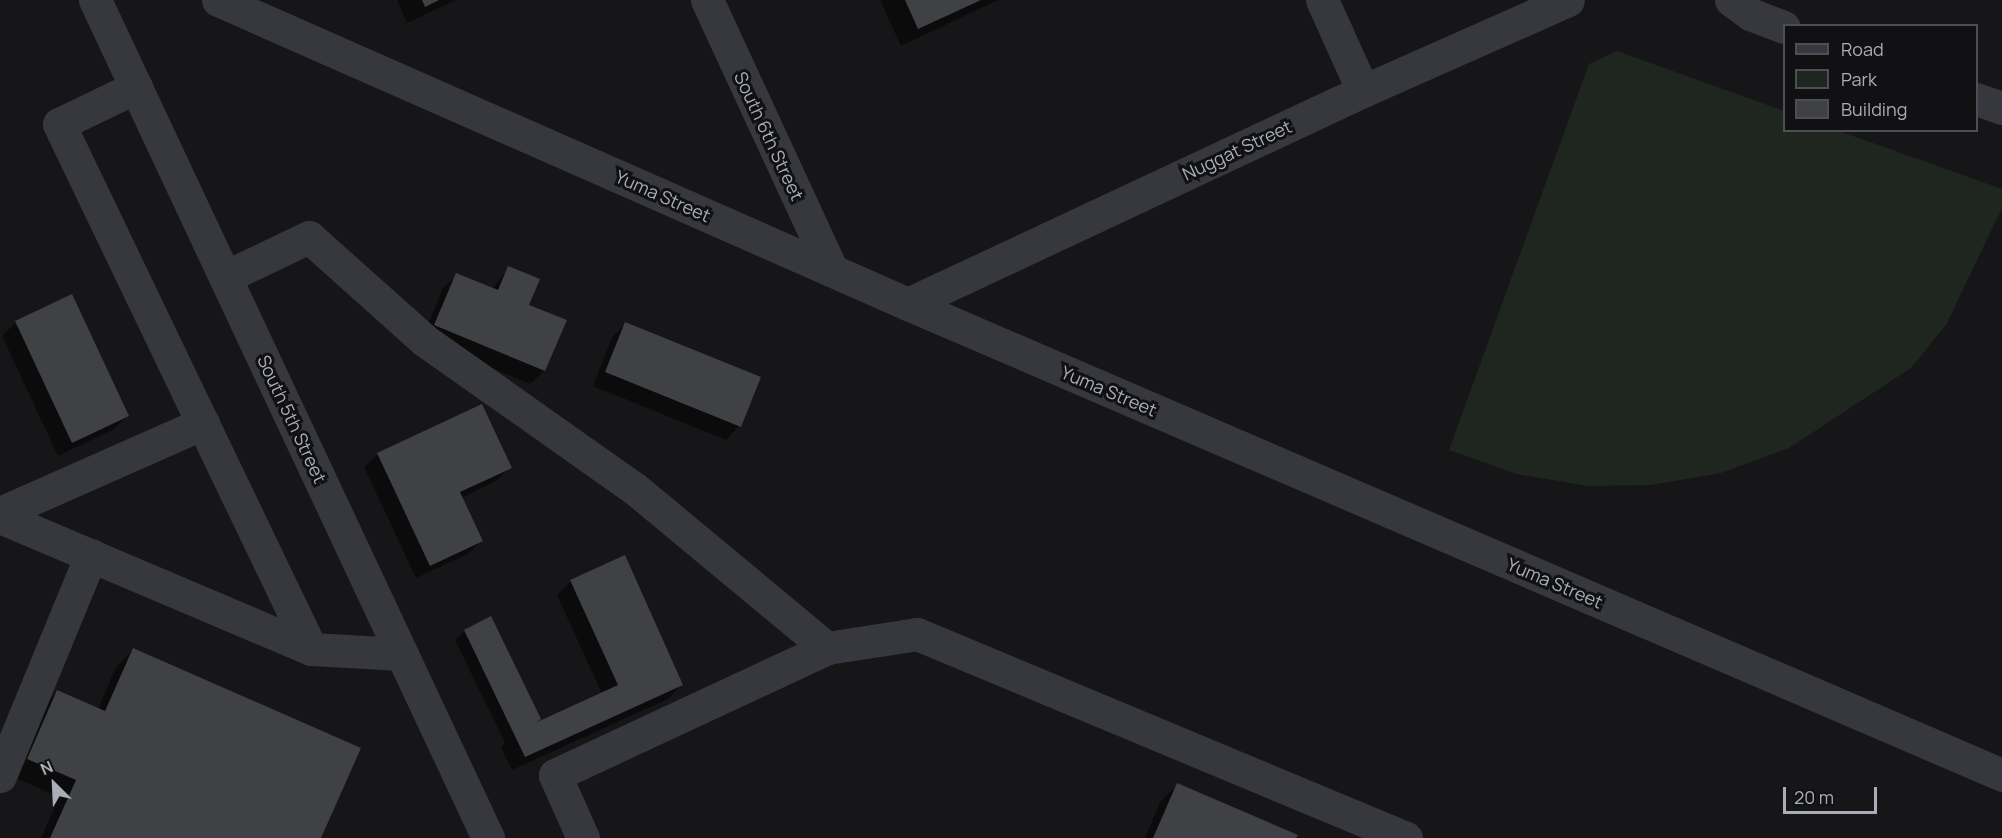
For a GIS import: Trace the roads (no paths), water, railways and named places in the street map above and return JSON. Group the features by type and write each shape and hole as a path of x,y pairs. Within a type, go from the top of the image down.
{"street":[{"name":"South 5th Street","path":"95,0 489,838"},
{"name":"Yuma Street","path":"218,0 832,271 2002,775"},
{"name":"South 6th Street","path":"707,0 832,271"},
{"path":"1322,0 1363,91"},
{"name":"Nuggat Street","path":"908,304 1363,91 1568,0"},
{"path":"1731,0 1750,14 1783,26"},
{"path":"136,87 59,124 311,649"},
{"path":"1978,99 2002,108"},
{"path":"225,277 309,237 424,340 634,488 827,648"},
{"path":"0,515 202,423"},
{"path":"0,515 311,649 402,654"},
{"path":"0,776 91,555"},
{"path":"583,838 555,775 827,648 917,634 1406,838"}]}
